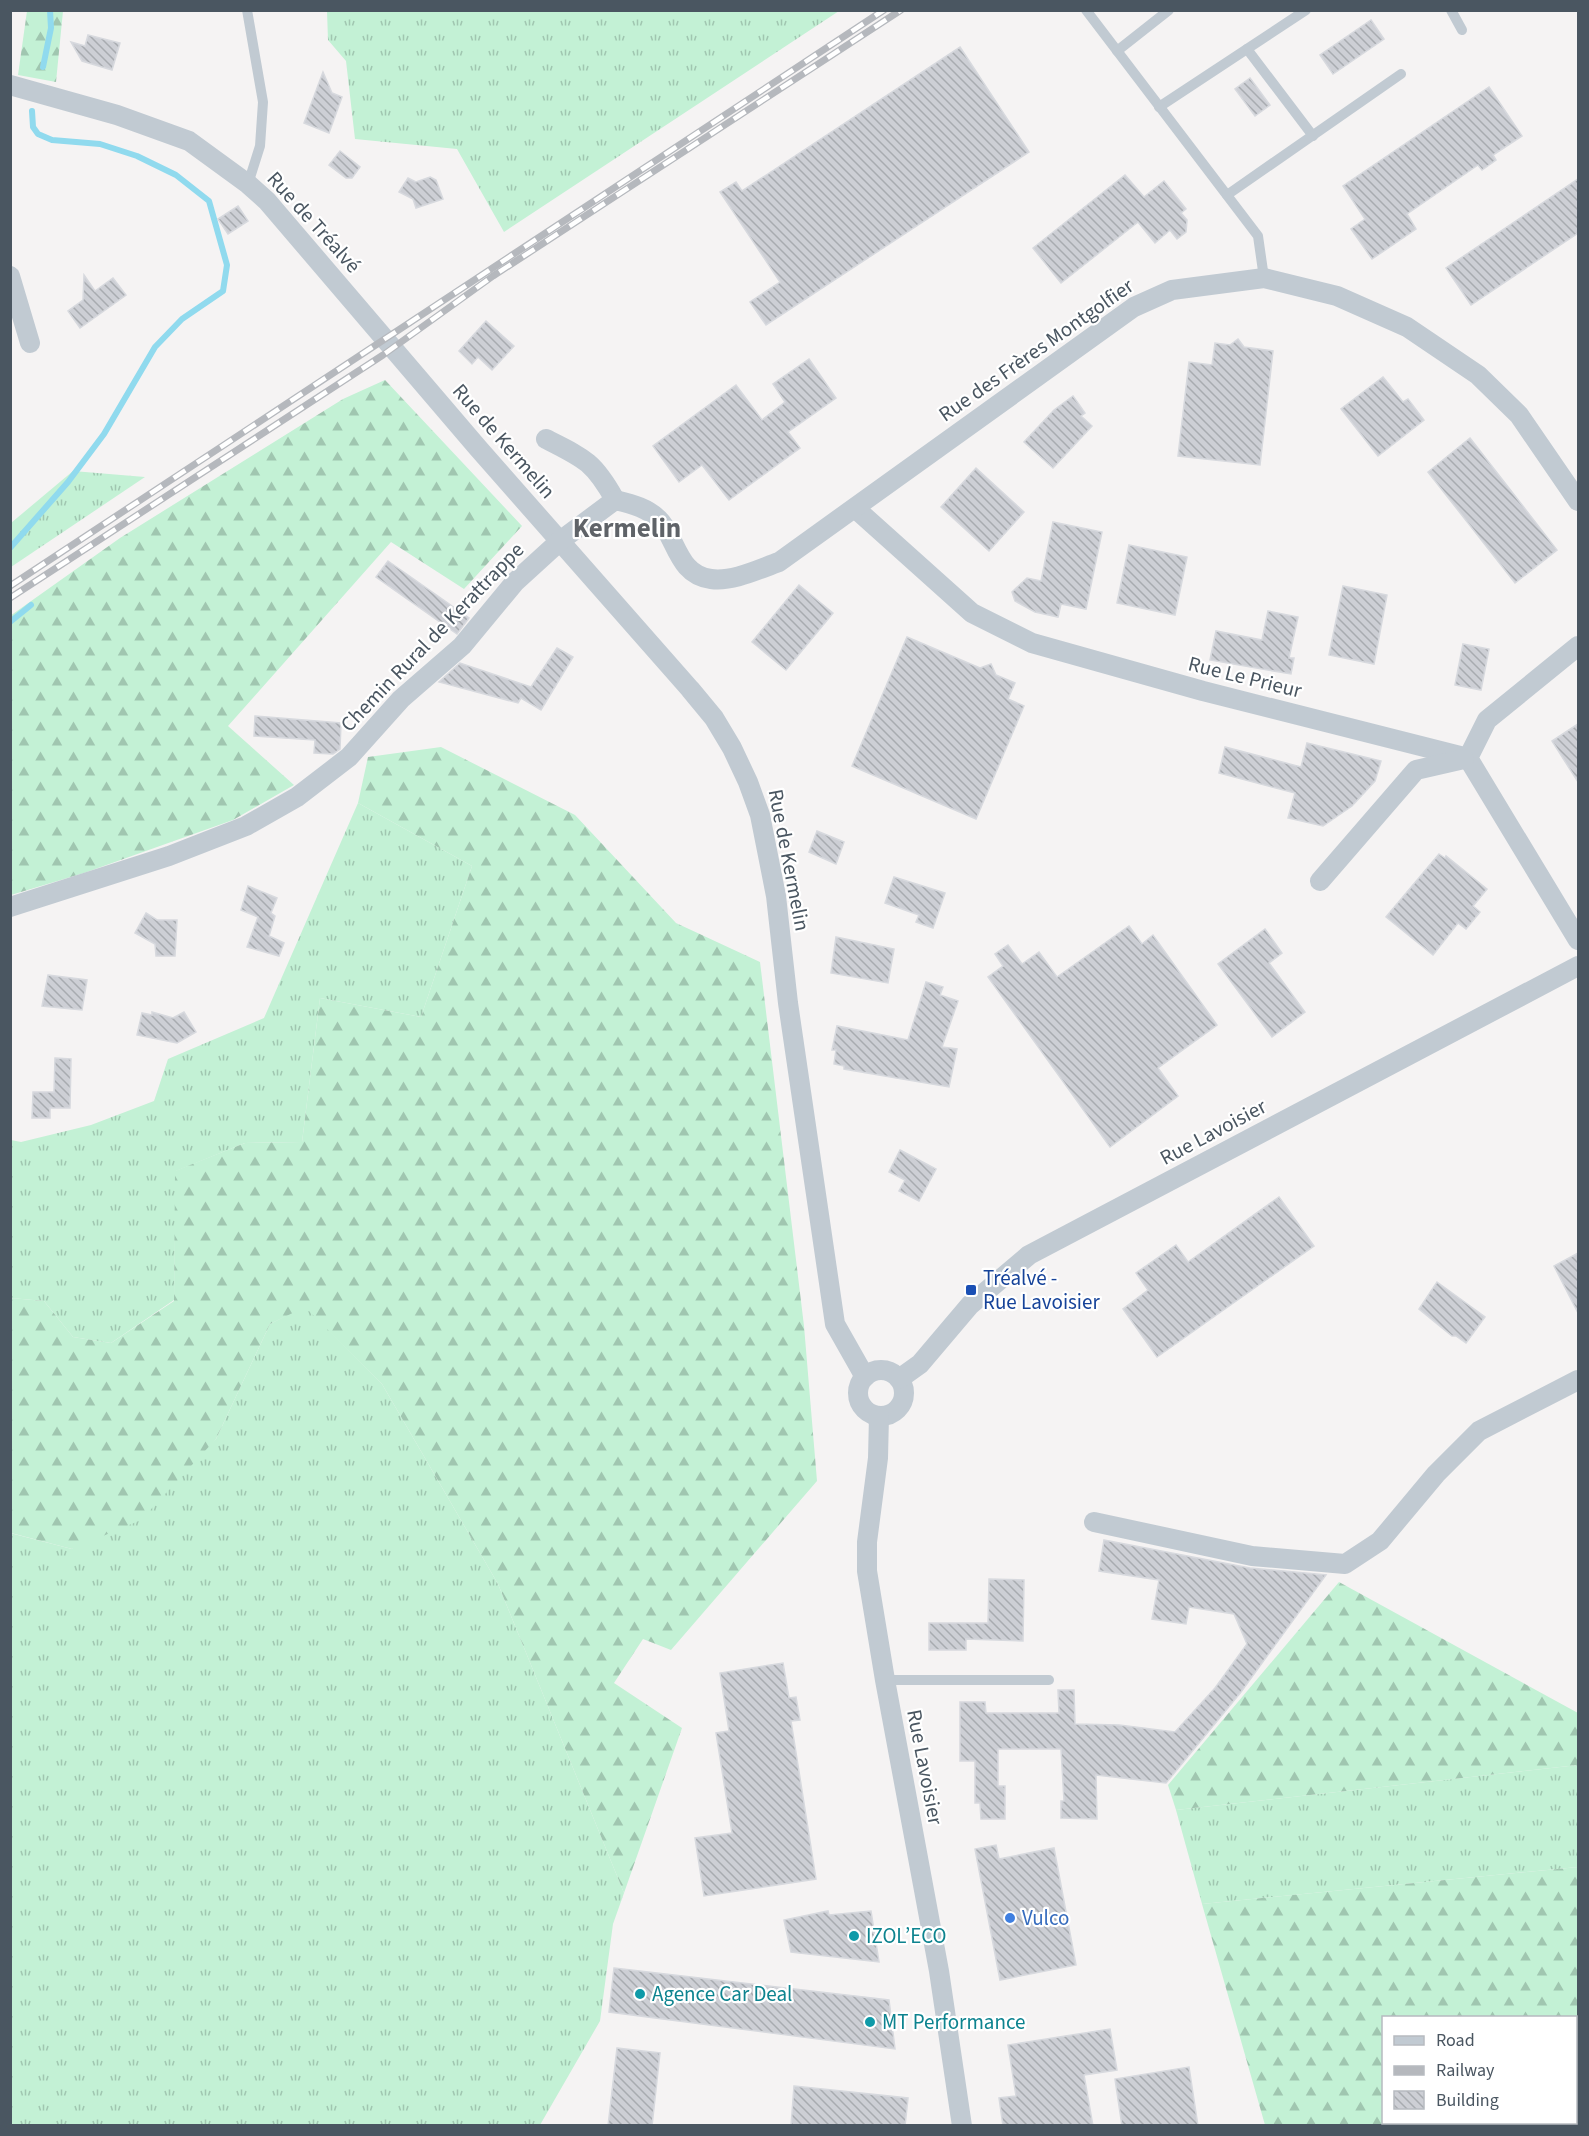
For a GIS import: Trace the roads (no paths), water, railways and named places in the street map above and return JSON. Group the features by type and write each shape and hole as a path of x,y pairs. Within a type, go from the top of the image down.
{"street":[{"name":"Rue de Tréalvé","path":"10,85 117,115 189,141 248,184 267,201 401,358"},
{"path":"10,276 30,343"},
{"name":"Rue des Frères Montgolfier","path":"615,500 642,507 661,521 682,561 692,572 711,579 732,578 779,562 856,509 1134,307 1172,290 1264,278 1337,296 1407,327 1478,375 1519,415 1578,501"},
{"name":"Rue de Kermelin","path":"401,358 714,718 748,782 760,815 776,896 788,1003 835,1324 865,1377"},
{"path":"546,439 578,455 599,472 615,500"},
{"name":"Chemin Rural de Kerattrappe","path":"10,907 169,856 246,826 297,797 349,757 401,699 462,646 515,582 560,541 615,500"},
{"name":"Rue Le Prieur","path":"856,509 972,613 1032,644 1203,691 1468,758"},
{"path":"1468,758 1487,720 1578,646"},
{"path":"1320,881 1416,770 1468,758"},
{"path":"1468,758 1578,940"},
{"name":"Rue Lavoisier","path":"899,1379 920,1365 970,1305 1029,1255 1578,966"},
{"path":"877,1370 885,1370 899,1379 903,1386 902,1403 892,1413 879,1416 865,1409 861,1403 859,1386 865,1377 877,1370"},
{"path":"1094,1522 1252,1556 1345,1564 1380,1541 1436,1474 1479,1431 1578,1380"},
{"name":"Rue Lavoisier","path":"879,1416 878,1458 867,1542 867,1571 939,1971 962,2126"}],"lane":[{"path":"247,10 263,102 260,147 248,184"},
{"path":"1086,10 1258,236 1264,278"},
{"path":"1117,51 1169,10"},
{"path":"1159,107 1306,10"},
{"path":"1451,10 1462,30"},
{"path":"1247,49 1313,136"},
{"path":"1227,195 1401,74"},
{"path":"885,1680 1049,1680"}],"waterway":[{"path":"43,67 51,28 50,10"},
{"path":"10,548 68,482 104,434 155,347 182,319 223,291 227,265 209,201 176,175 137,156 100,144 52,140 38,134 33,127 32,111"},
{"path":"10,622 31,605"}],"railway":[{"path":"10,586 884,10"},
{"path":"10,598 383,355 493,276 901,10"}],"place":[{"name":"Tréalvé - Rue Lavoisier","path":"971,1290"},
{"name":"Vulco","path":"1010,1918"},
{"name":"IZOL’ECO","path":"854,1936"},
{"name":"Agence Car Deal","path":"640,1994"},
{"name":"MT Performance","path":"870,2022"}],"district":[{"name":"Kermelin","path":"627,528"}]}
